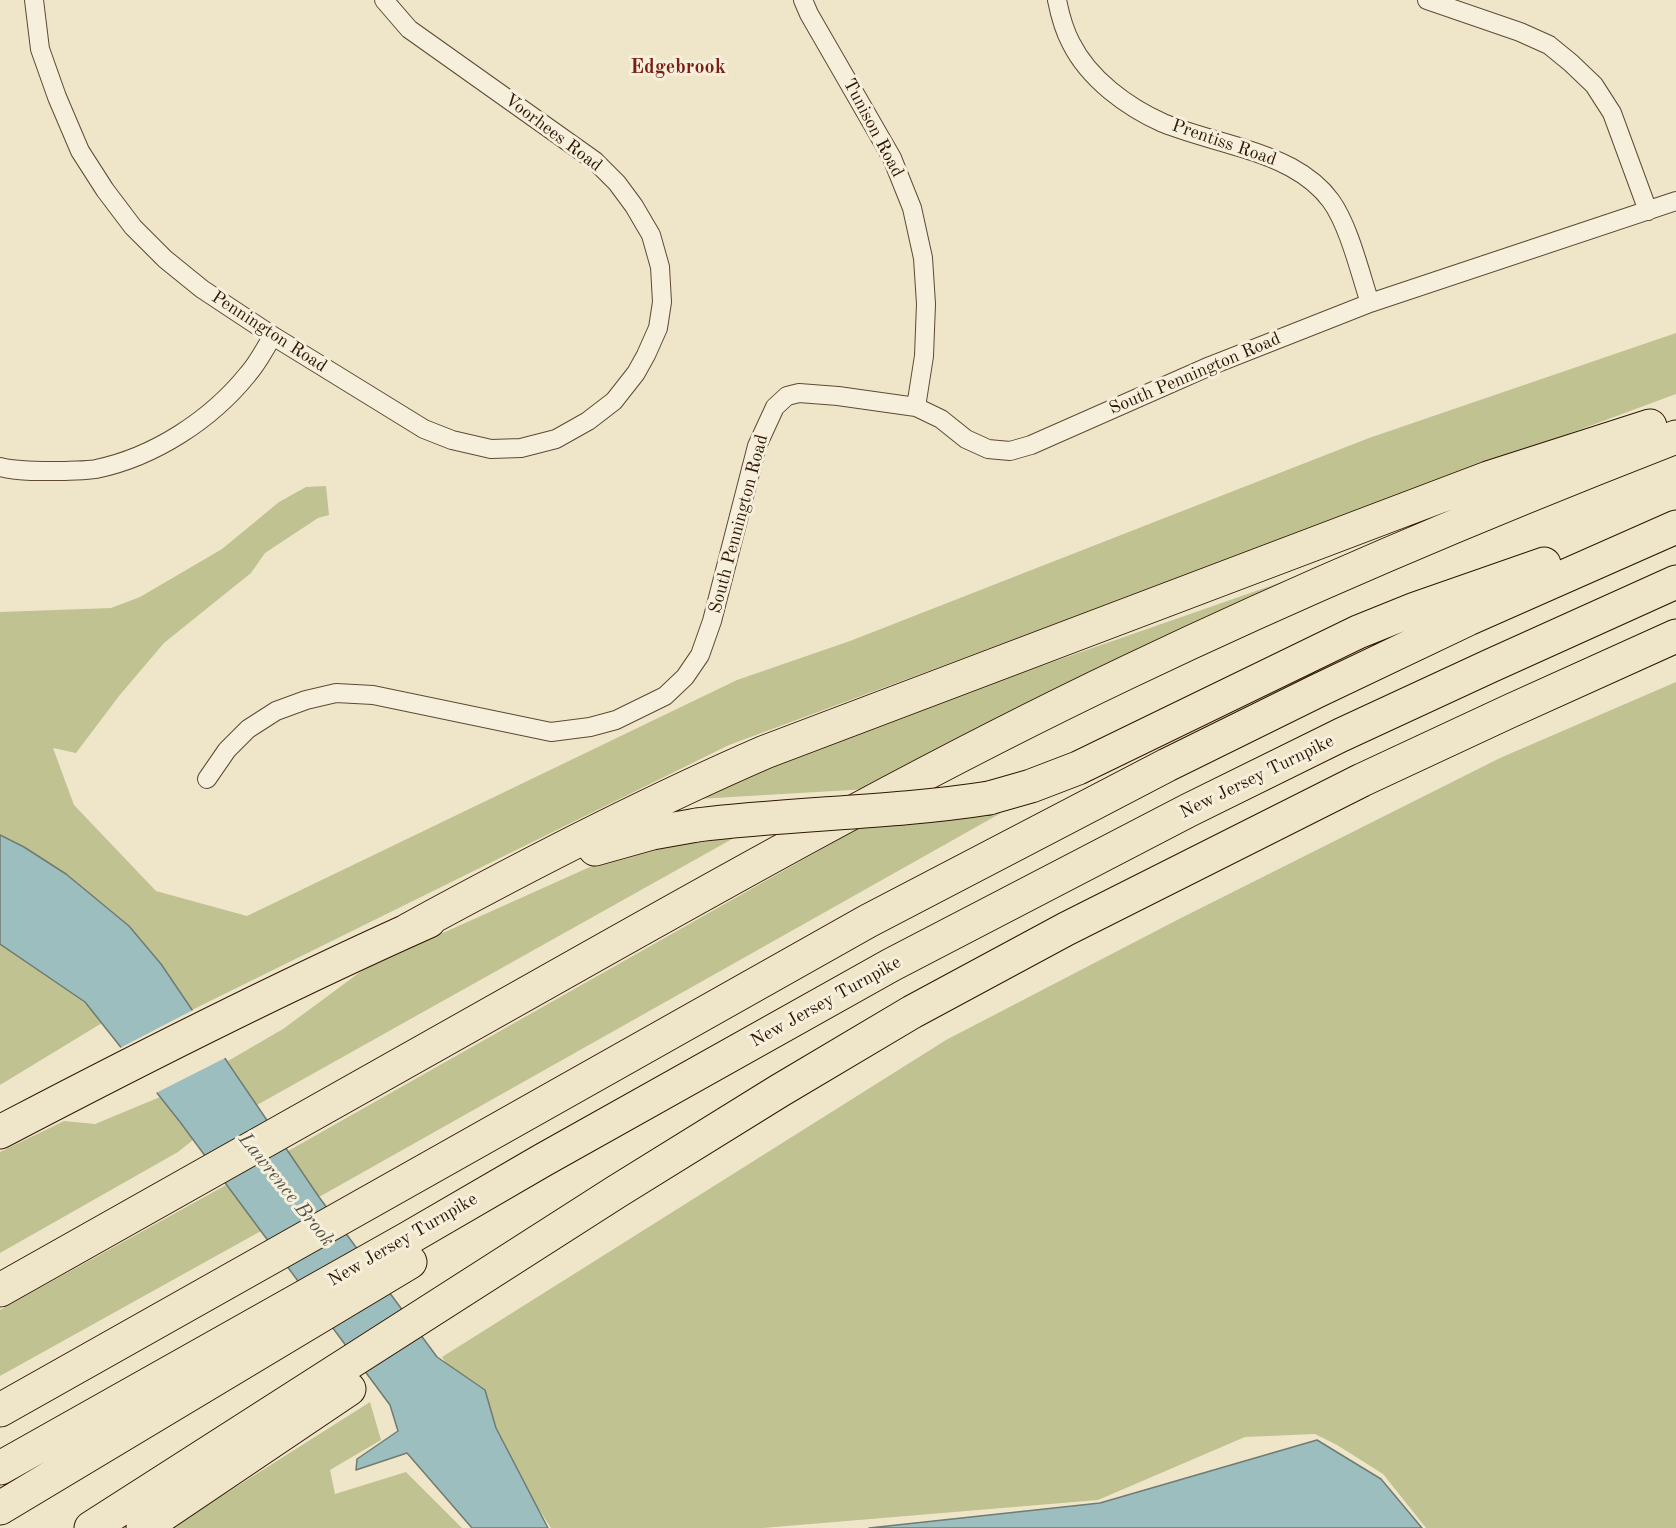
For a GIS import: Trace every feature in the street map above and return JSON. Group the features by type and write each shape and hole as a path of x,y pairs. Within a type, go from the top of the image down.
{"highway":[{"path":"408,930 520,869 696,782 765,752 1488,478 1676,418"},
{"path":"0,1290 812,834 984,744 1115,678 1272,604 1417,541 1676,437"},
{"path":"0,1132 266,997 408,930 563,861 606,845 652,833 697,825 736,820 945,805 989,798 1031,786 1078,768 1368,628 1486,583 1676,520"},
{"path":"0,1410 868,921 1167,765 1468,619 1676,527"},
{"name":"New Jersey Turnpike","path":"274,1328 414,1247 543,1160 891,965 1189,810 1426,696 1676,582"},
{"path":"143,1528 324,1393 457,1305 510,1276 616,1192 912,1012 1066,928 1362,780 1676,636"},
{"path":"0,1468 274,1328"},
{"path":"0,1508 274,1328"},
{"path":"91,1528 324,1393"}],"street":[{"name":"Pennington Road","path":"34,0 40,49 57,97 80,151 105,190 133,227 165,260 202,289 273,336 424,429 452,440 491,449 521,448 556,439 588,421 614,401 636,373"},
{"name":"Voorhees Road","path":"384,0 409,29 595,161 634,206 651,235 660,267 663,302 658,328 636,373"},
{"name":"Tunison Road","path":"803,0 892,158 912,208 923,258 926,304 924,356 916,407"},
{"name":"Prentiss Road","path":"1057,0 1071,44 1089,70 1111,91 1139,111 1164,123 1269,156 1310,180 1330,200 1343,222 1370,303"},
{"path":"1427,0 1520,32 1549,45 1571,63 1594,85 1611,113 1648,211"},
{"name":"South Pennington Road","path":"207,779 227,750 248,729 276,711 306,700 336,693 373,695 551,732 590,727 616,720 665,696 685,677 700,654 712,621 757,446 775,407 787,396 799,393 838,396 916,407 941,419 966,439 988,449 1010,451 1031,445 1210,366 1370,303 1676,201"},
{"path":"0,467 48,471 94,469 126,461 157,447 192,426 222,403 250,373 273,336"}],"green space":[{"path":"1676,333 1676,394 729,745 192,1010 161,964 24,847 0,835 0,612 111,608 140,597 222,549 279,502 306,487 326,486 329,515 318,518 265,553 251,573 164,643 119,696 76,753 53,748 74,805 156,891 247,916 737,680 850,641 1369,438"},
{"path":"1299,576 868,789 698,799 817,744"},
{"path":"1676,682 1676,1528 1426,1528 1383,1474 1315,1434 1245,1437 1098,1500 763,1528 551,1528 442,1357 946,1040 1179,919 1500,758"},
{"path":"1001,813 319,1197 288,1151 866,824"},
{"path":"750,829 257,1105 228,1061 283,1029 367,967 621,853"},
{"path":"0,944 85,1002 102,1023 0,1085"},
{"path":"160,1097 193,1140 178,1152 0,1253 0,1152 64,1121 95,1124"},
{"path":"226,1185 261,1231 0,1376 0,1310"},
{"path":"370,1402 381,1440 330,1470 335,1494 406,1472 462,1528 174,1528 209,1504"}],"water":[{"name":"Lawrence Brook","path":"0,835 24,847 66,874 129,926 161,964 319,1197 437,1357 485,1390 496,1428 548,1528 472,1528 407,1453 356,1470 357,1459 398,1431 390,1405 180,1122 85,1002 0,944"},
{"path":"1317,1440 1381,1479 1422,1528 869,1528 1100,1503"}],"pier":[{"path":"195,1009 229,1056 154,1094 118,1049"}],"district":[{"name":"Edgebrook","path":"678,68"}]}
